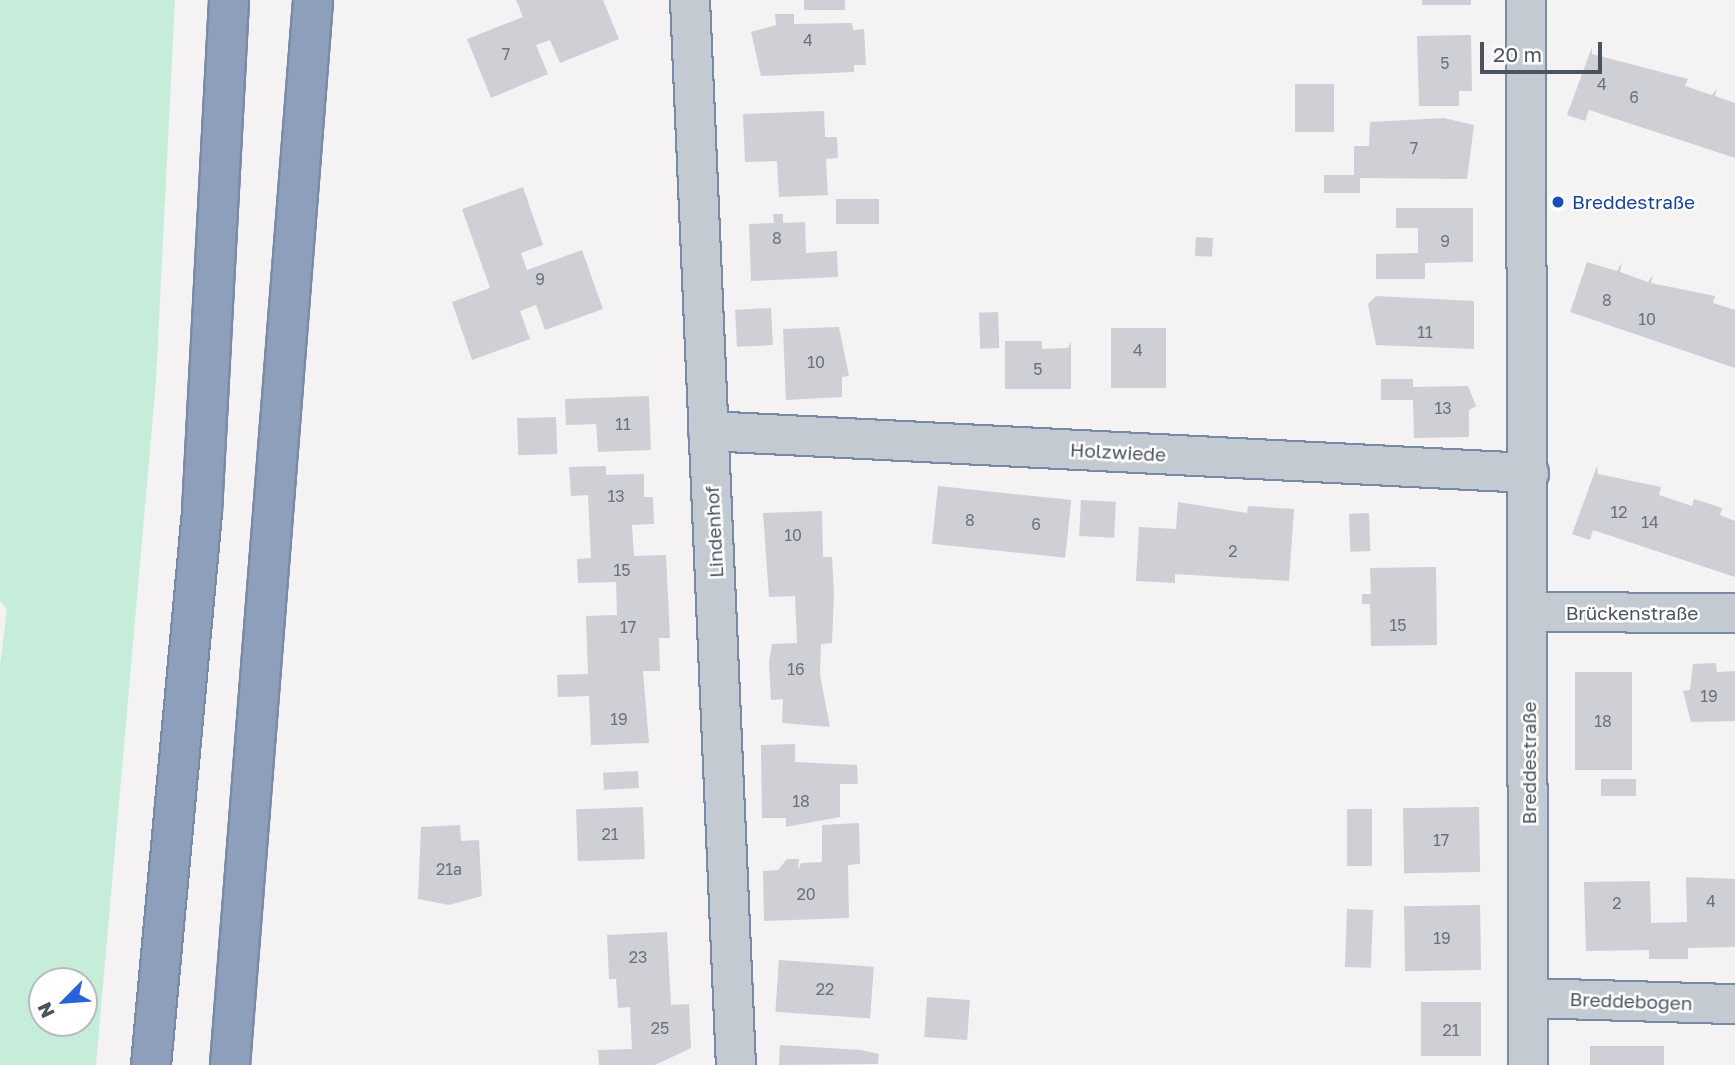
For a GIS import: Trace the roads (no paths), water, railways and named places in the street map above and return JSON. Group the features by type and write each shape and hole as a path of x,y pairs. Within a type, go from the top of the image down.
{"highway":[{"path":"151,1065 202,512 229,0"},
{"path":"230,1065 313,0"}],"street":[{"name":"Lindenhof","path":"691,0 736,1065"},
{"name":"Breddestraße","path":"1526,0 1530,612 1528,1065"},
{"name":"Holzwiede","path":"708,431 1529,473"},
{"name":"Brückenstraße","path":"1530,612 1735,613"},
{"name":"Breddebogen","path":"1528,998 1735,1003"}],"place":[{"name":"Breddestraße","path":"1558,202"}]}
